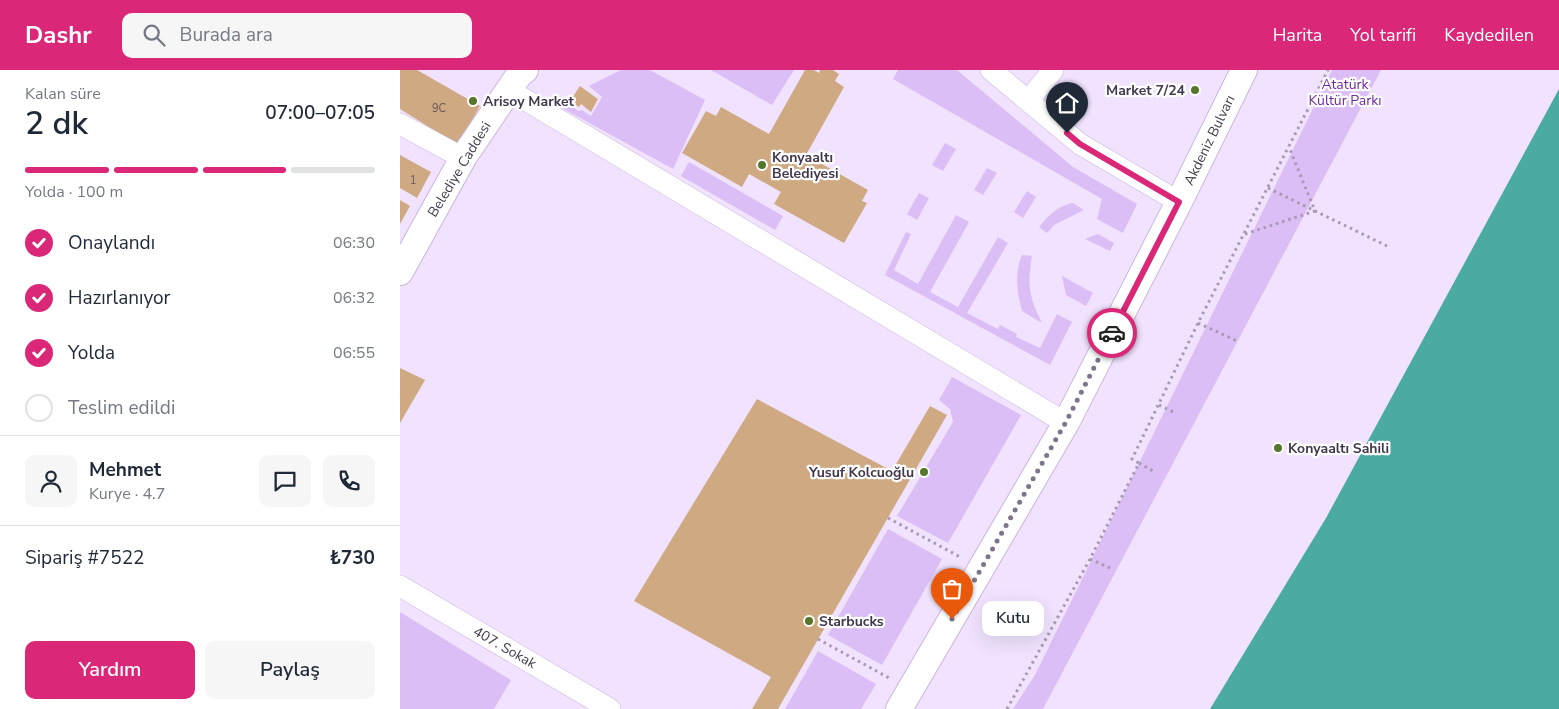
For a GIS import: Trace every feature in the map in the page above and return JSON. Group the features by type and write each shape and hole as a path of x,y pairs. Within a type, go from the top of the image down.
{"main road":[{"name":"Akdeniz Bulvarı","path":"899,709 1066,422 1179,202 1244,70"},
{"name":"Belediye Caddesi","path":"400,272 463,158 518,75"}],"street":[{"path":"991,70 1080,144 1179,202"},
{"path":"1029,100 1053,70"},
{"path":"518,75 1066,422"},
{"path":"400,124 463,158"},
{"name":"407. Sokak","path":"400,586 610,709"}],"path":[{"path":"1155,472 1132,459 1198,323 1328,70"},
{"path":"1289,146 1315,211"},
{"path":"1268,188 1387,246"},
{"path":"1244,234 1315,211"},
{"path":"1198,323 1237,341"},
{"path":"1159,405 1175,414"},
{"path":"1008,709 1090,559 1139,463"},
{"path":"888,518 963,559"},
{"path":"1090,559 1110,568"},
{"path":"818,639 894,681"}],"green space":[{"path":"621,70 650,70 705,100 673,169 562,108 568,102 578,111 582,110 591,116 602,97 589,86"},
{"path":"711,70 794,70 772,105"},
{"path":"898,70 957,70 1073,167 1137,204 1123,233 1097,219 1102,199 893,79"},
{"name":"Atatürk Kültür Parkı","path":"1332,70 1381,70 1043,709 1013,709 1035,675"},
{"path":"945,143 956,149 943,171 932,165"},
{"path":"689,162 783,216 775,230 681,176"},
{"path":"987,168 997,173 983,195 974,190"},
{"path":"1027,191 1036,197 1023,218 1014,212"},
{"path":"919,193 929,198 917,220 907,214"},
{"path":"1073,203 1084,210 1054,225 1047,233 1039,227 1062,206"},
{"path":"956,215 969,222 930,292 958,307 998,237 1008,243 967,313 998,329 1000,325 1017,334 1016,337 1040,348 1057,314 1072,322 1050,365 885,275 906,232 911,234 894,270 918,284"},
{"path":"1098,234 1114,243 1110,251 1085,239"},
{"path":"1022,255 1032,256 1030,291 1034,306 1042,323 1022,311 1017,283 1019,262"},
{"path":"1062,276 1093,293 1086,306 1066,295"},
{"path":"952,377 1021,415 948,543 897,516 953,422 950,409 939,400"},
{"path":"888,529 942,559 882,665 828,635"},
{"path":"400,612 511,680 494,709 400,709"},
{"path":"818,651 876,684 861,709 785,709"}],"shaded area":[{"path":"1559,89 1559,709 1210,709 1326,518"}],"building":[{"path":"400,70 417,70 480,106 458,145 400,109"},
{"name":"Konyaaltı Belediyesi","path":"805,70 814,70 819,73 820,70 833,70 839,74 835,81 844,87 806,155 868,190 862,201 867,203 844,243 774,204 781,192 749,174 742,187 682,153 706,111 716,116 721,107 769,134"},
{"path":"580,86 598,99 591,112 581,104 579,107 570,101"},
{"path":"400,155 431,172 417,198 400,188"},
{"path":"400,200 410,206 400,224"},
{"path":"400,368 425,380 400,423"},
{"path":"757,399 892,471 930,406 947,415 778,709 752,709 771,677 634,601"}],"way so far":[{"path":"952,619 1066,422 1112,333"}],"place":[{"name":"Market 7/24","path":"1195,90"},
{"name":"Arisoy Market","path":"473,101"},
{"name":"Konyaaltı Belediyesi","path":"762,165"},
{"name":"Konyaaltı Sahili","path":"1278,448"},
{"name":"Yusuf Kolcuoğlu","path":"924,472"},
{"name":"Kutu","path":"952,619"},
{"name":"Starbucks","path":"809,621"}],"route":[{"path":"1067,133 1080,144 1179,202 1112,333"}]}
